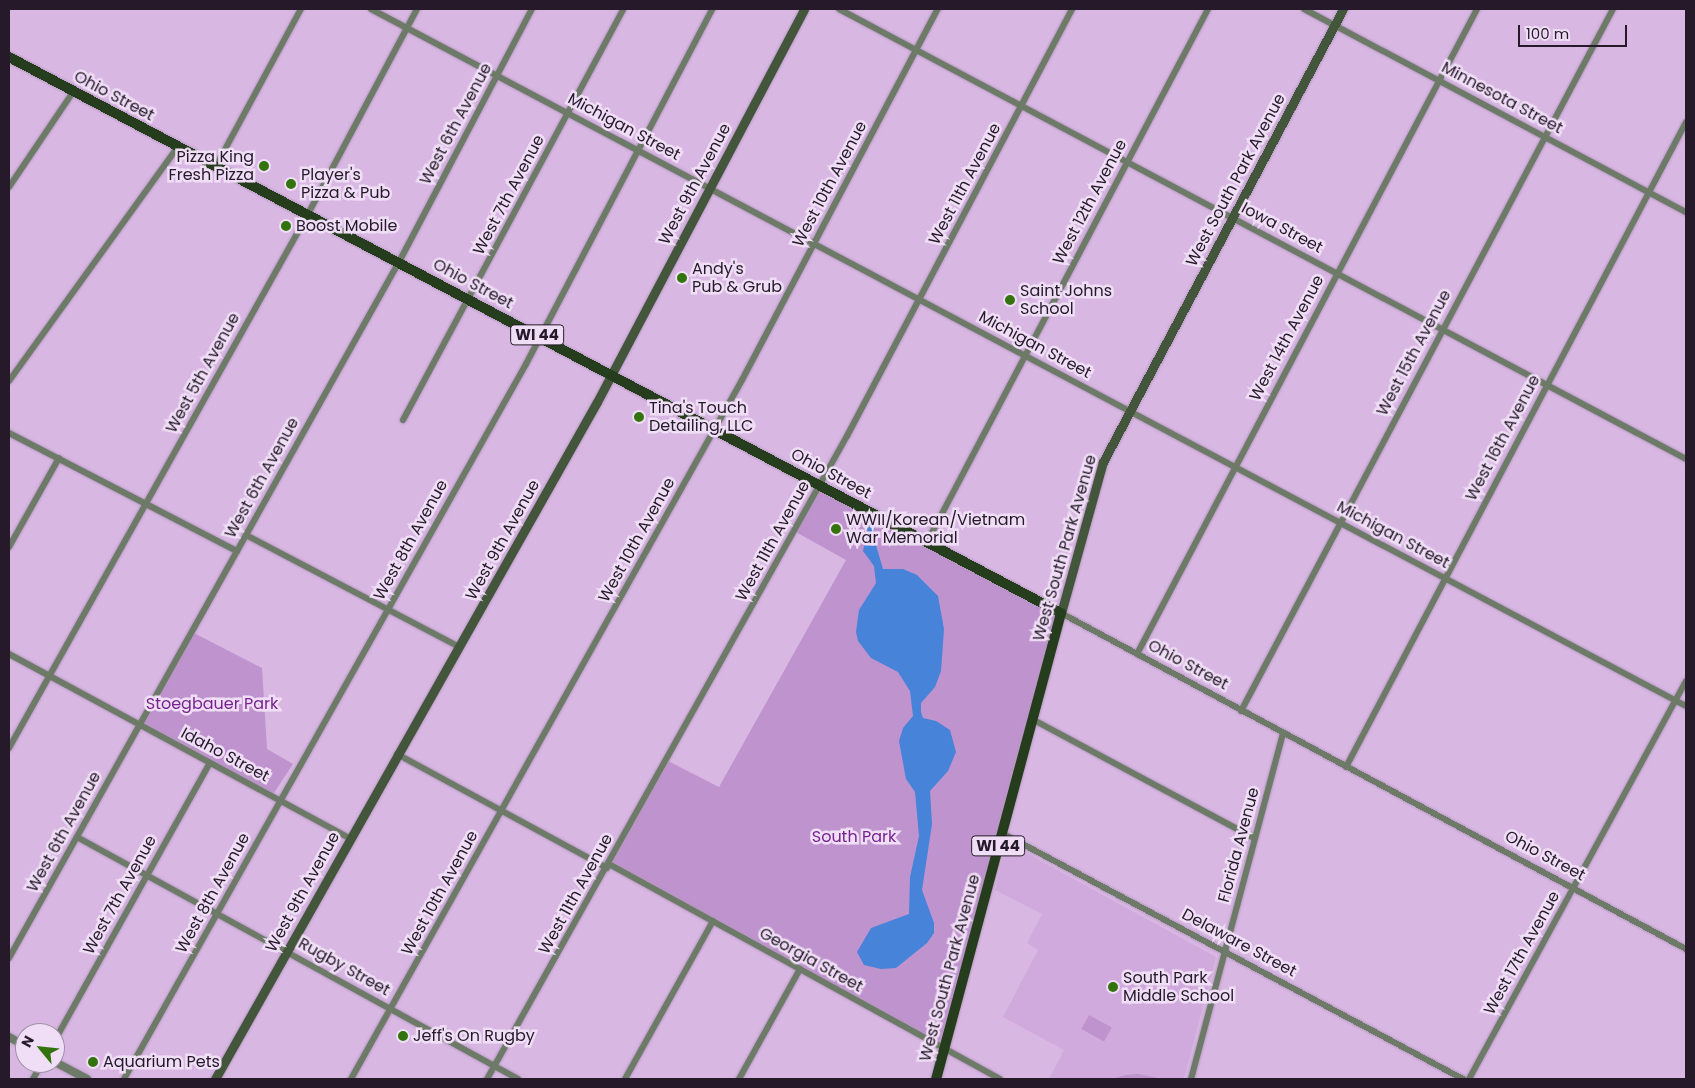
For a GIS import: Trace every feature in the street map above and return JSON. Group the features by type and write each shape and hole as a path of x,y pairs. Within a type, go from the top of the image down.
{"main road":[{"name":"West 9th Avenue","path":"215,1079 397,754 460,647 612,374 804,9"},
{"name":"West South Park Avenue","path":"936,1079 1100,471 1343,9"},
{"name":"Ohio Street","path":"10,58 612,374 1061,613"}],"street":[{"path":"216,166 301,9"},
{"name":"Michigan Street","path":"370,9 637,151 711,187 815,242 920,300 1686,706"},
{"name":"West 5th Avenue","path":"9,748 308,214 417,9"},
{"name":"West 6th Avenue","path":"9,958 399,262 532,9"},
{"name":"West 7th Avenue","path":"403,420 623,9"},
{"name":"West 8th Avenue","path":"124,1079 540,336 712,9"},
{"name":"Iowa Street","path":"839,9 1127,160 1686,459"},
{"name":"West 10th Avenue","path":"351,1079 715,429 938,9"},
{"name":"West 11th Avenue","path":"487,1079 820,485 920,300 1072,9"},
{"name":"West 12th Avenue","path":"927,542 1208,9"},
{"name":"Minnesota Street","path":"1304,9 1686,212"},
{"name":"West 14th Avenue","path":"1137,654 1477,9"},
{"name":"West 15th Avenue","path":"1241,711 1613,9"},
{"path":"9,187 73,92"},
{"name":"West 16th Avenue","path":"1346,768 1686,122"},
{"path":"9,381 178,147"},
{"path":"9,433 237,551"},
{"path":"9,547 59,458"},
{"path":"246,535 460,647"},
{"name":"Ohio Street","path":"1061,613 1346,768 1686,949"},
{"name":"Idaho Street","path":"9,654 350,838"},
{"name":"West 17th Avenue","path":"1469,1079 1686,681"},
{"path":"1032,719 1254,838"},
{"name":"Florida Avenue","path":"1191,1079 1283,734"},
{"name":"Georgia Street","path":"397,754 501,811 713,921 944,1050 1000,1079"},
{"name":"West 7th Avenue","path":"64,1023 210,763"},
{"name":"Delaware Street","path":"1002,833 1463,1079"},
{"name":"Rugby Street","path":"77,837 518,1079"},
{"path":"625,1079 713,921"},
{"path":"739,1079 800,969"},
{"path":"65,1067 86,1079"}],"shaded area":[{"name":"South Park Middle School","path":"1010,844 1216,957 1184,1079 1049,1079 1064,1050 1003,1017 1038,950 1027,943 1042,914 995,890 1005,849"}],"green space":[{"name":"South Park","path":"820,485 1061,614 944,1049 609,864 666,760 719,787 846,560 794,531"},
{"name":"Stoegbauer Park","path":"192,632 262,668 267,749 293,764 272,796 140,725"},
{"path":"1089,1015 1112,1028 1104,1042 1081,1029"},
{"path":"1138,1074 1163,1079 1111,1079 1126,1075"}],"water":[{"path":"869,522 875,526 873,535 883,569 903,569 917,575 938,596 944,629 941,671 935,687 921,703 921,712 923,718 936,721 950,730 956,752 948,771 930,791 932,824 922,890 934,923 934,933 927,943 896,968 881,969 864,965 857,952 871,928 909,914 910,877 919,836 915,792 906,779 899,741 903,728 913,716 910,691 898,672 871,658 858,641 856,632 859,610 876,583 874,566 863,551"}],"place":[{"name":"Pizza King Fresh Pizza","path":"264,166"},
{"name":"Player's Pizza & Pub","path":"291,184"},
{"name":"Boost Mobile","path":"286,226"},
{"name":"Andy's Pub & Grub","path":"682,278"},
{"name":"Saint Johns School","path":"1010,300"},
{"name":"Tina's Touch Detailing, LLC","path":"639,417"},
{"name":"WWII/Korean/Vietnam War Memorial","path":"836,529"},
{"name":"South Park Middle School","path":"1113,987"},
{"name":"Jeff's On Rugby","path":"403,1036"},
{"name":"Aquarium Pets","path":"93,1062"}]}
